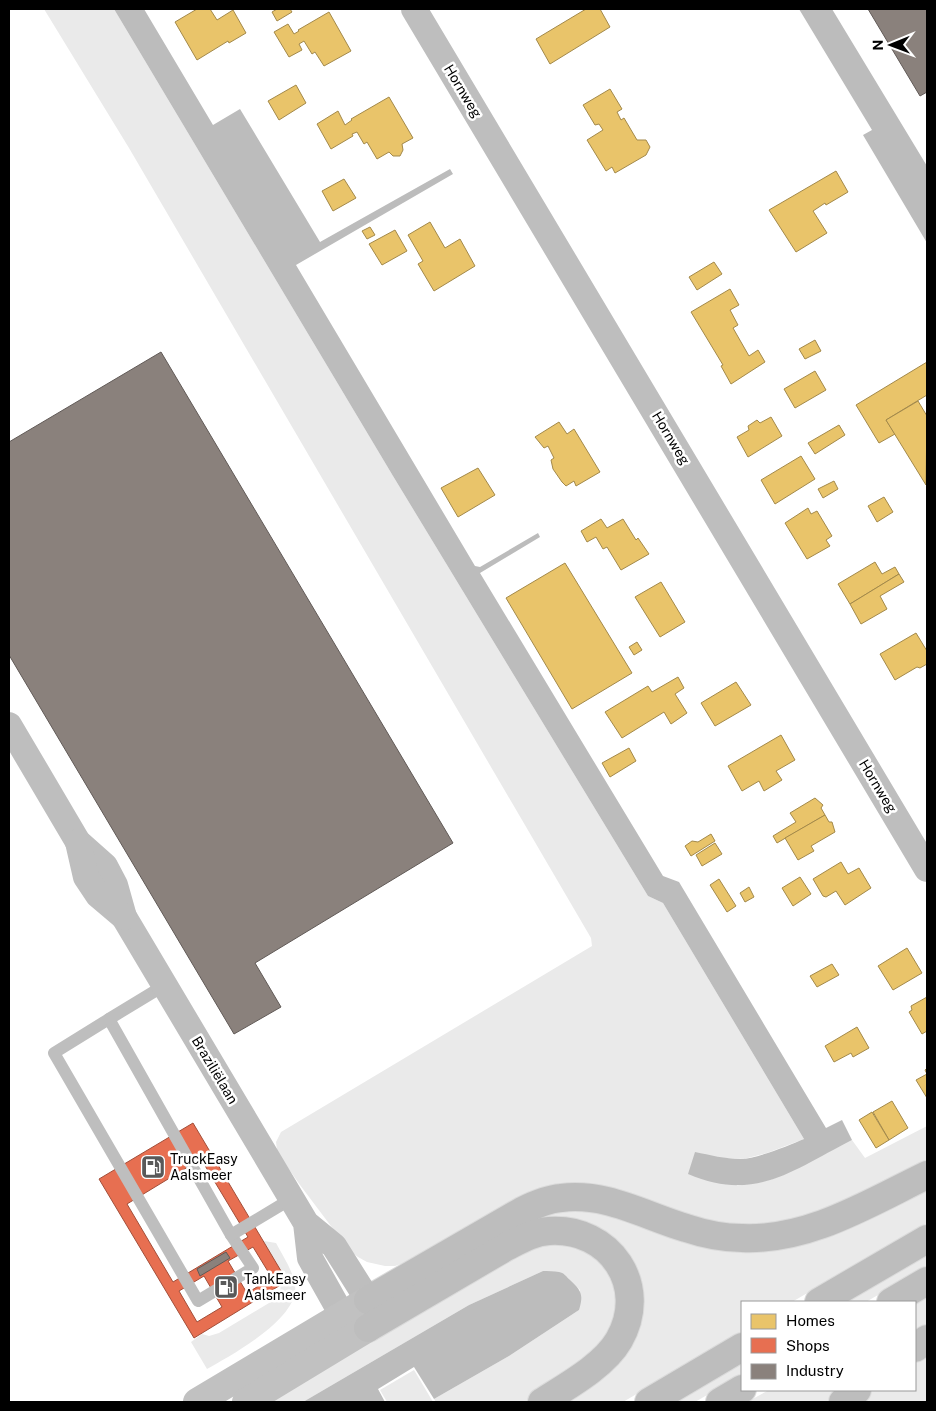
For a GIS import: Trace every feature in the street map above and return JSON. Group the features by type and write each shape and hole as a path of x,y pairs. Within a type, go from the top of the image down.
{"highway":[{"path":"368,1300 522,1211 548,1200 572,1197 606,1201 698,1232 728,1238 757,1238 788,1234 820,1225 927,1175"},
{"path":"368,1328 527,1236 550,1231 585,1236 607,1249 623,1270 629,1294 628,1314 619,1339 610,1352 600,1362 542,1402"},
{"path":"821,1301 927,1238"},
{"path":"893,1301 927,1281"},
{"path":"916,1347 927,1339"},
{"path":"649,1402 741,1348"},
{"path":"720,1402 741,1391"},
{"path":"843,1402 856,1391"}],"street":[{"name":"Hornweg","path":"414,9 927,868"},
{"name":"Braziliëlaan","path":"9,725 78,842 104,866 115,885 124,917 306,1224 334,1246 368,1300"},
{"name":"Braziliëlaan","path":"306,1224 310,1258 342,1315"},
{"path":"197,1402 368,1300 368,1328"},
{"path":"342,1315 368,1328"},
{"path":"246,1402 368,1328"}],"lane":[{"path":"109,1019 253,1268 198,1301 54,1053 109,1019 165,985"},
{"path":"232,1234 291,1199"}],"shaded area":[{"path":"44,9 114,9 393,476 648,896 663,903 804,1139 767,1153 744,1159 725,1158 737,1186 773,1179 852,1140 865,1158 927,1126 927,1168 869,1196 744,1233 608,1192 395,1266 367,1262 349,1250 279,1155 276,1142 281,1132 592,946 591,938 129,148"},
{"path":"114,9 144,9 213,125 240,109 320,242 450,169 453,174 296,265 475,566 480,567 538,533 540,537 480,573 663,876 679,882 826,1128 842,1120 852,1140 792,1172 754,1184 734,1185 712,1182 688,1174 695,1152 741,1159 755,1157 804,1139 663,903 648,896 393,476"},
{"path":"799,9 832,9 927,166 927,243 863,135 872,130"},
{"path":"927,1185 927,1223 794,1301 741,1301 741,1333 623,1402 559,1402 602,1374 637,1275 528,1218 584,1206 699,1244"},
{"path":"264,1241 276,1243 292,1274 295,1285 294,1298 287,1310 262,1334 232,1355 207,1369 191,1342 202,1334 209,1336 219,1333 274,1300 280,1292 279,1280 272,1267 277,1263 268,1249 263,1252 262,1243"},
{"path":"573,1245 597,1257 613,1278 619,1309 603,1344 531,1402 436,1402 434,1399 509,1356 579,1310 580,1290 564,1274 543,1271 469,1305 303,1402 258,1402 498,1264 539,1247"},
{"path":"927,1254 927,1266 868,1301 848,1301"},
{"path":"543,1271 562,1273 576,1286 581,1296 579,1310 509,1356 434,1399 414,1367 378,1389 385,1402 303,1402 469,1305"},
{"path":"927,1297 927,1330 916,1338 916,1303"},
{"path":"927,1349 927,1402 857,1402 869,1391 916,1391 916,1357"},
{"path":"741,1364 741,1376 695,1402 675,1402"},
{"path":"414,1370 433,1402 387,1402 380,1390"},
{"path":"767,1391 844,1391 831,1402 747,1402"}],"building: Homes":[{"path":"197,9 210,9 217,20 233,10 246,33 229,43 228,41 197,60 175,22"},
{"path":"277,9 290,9 292,12 277,21 272,12"},
{"path":"586,9 600,9 610,27 550,64 536,39"},
{"path":"329,12 351,51 324,66 315,52 312,54 304,41 299,44 302,50 289,57 274,32 288,24 294,34"},
{"path":"296,85 306,103 279,120 268,101"},
{"path":"610,89 622,109 617,112 621,120 624,118 637,140 646,140 650,147 646,155 615,173 612,167 606,171 587,140 603,130 599,124 595,125 583,105"},
{"path":"389,97 413,138 402,144 403,150 400,156 393,156 389,152 377,159 367,142 364,144 357,132 331,149 317,124 338,111 345,125 351,119"},
{"path":"836,171 848,192 813,211 827,233 796,252 769,210"},
{"path":"344,179 356,198 333,211 322,191"},
{"path":"430,222 445,248 460,239 475,266 434,291 418,264 423,261 408,235"},
{"path":"370,227 375,235 367,239 362,231"},
{"path":"395,230 407,251 382,265 369,244"},
{"path":"714,262 722,274 697,290 689,277"},
{"path":"730,289 739,305 730,310 738,325 733,328 749,356 758,350 765,362 731,384 721,366 723,365 691,312"},
{"path":"815,340 821,351 805,359 799,349"},
{"path":"927,362 927,395 886,420 895,434 879,443 856,405"},
{"path":"815,371 826,390 795,408 784,389"},
{"path":"918,401 927,416 926,485 886,420"},
{"path":"771,417 782,436 748,457 737,437 749,430 748,426 757,420 760,423"},
{"path":"559,422 567,434 574,429 600,472 576,486 574,481 566,486 562,482 553,469 551,460 554,458 548,446 544,448 535,437"},
{"path":"839,425 845,435 815,454 808,443"},
{"path":"801,456 815,479 775,504 761,480"},
{"path":"478,468 495,495 458,517 441,488"},
{"path":"834,481 838,489 823,498 818,489"},
{"path":"884,497 893,512 877,522 868,506"},
{"path":"808,508 811,514 817,511 832,536 826,540 830,546 807,559 785,523"},
{"path":"601,519 607,528 623,519 636,540 638,538 649,554 621,570 607,547 603,549 596,537 587,542 581,531"},
{"path":"875,562 882,574 895,567 899,574 850,604 838,584"},
{"path":"565,563 632,673 572,709 506,598"},
{"path":"899,574 904,582 880,596 887,609 861,624 850,604"},
{"path":"661,582 685,622 660,637 635,597"},
{"path":"916,633 927,651 927,664 920,668 917,667 895,680 880,654"},
{"path":"637,642 642,650 634,655 629,647"},
{"path":"678,677 684,688 675,694 687,713 671,724 664,712 622,738 605,712 648,686 652,692"},
{"path":"736,682 751,705 715,726 701,703"},
{"path":"781,735 795,760 776,771 782,780 764,791 759,781 742,791 728,766"},
{"path":"629,748 636,761 610,777 602,763"},
{"path":"815,798 823,805 821,808 825,815 777,843 773,836 796,822 790,813"},
{"path":"825,815 829,822 832,822 835,832 811,846 814,851 798,860 785,838"},
{"path":"711,834 715,841 691,856 685,846 692,841 698,842"},
{"path":"715,843 722,854 702,866 696,855"},
{"path":"841,862 848,874 859,868 871,888 845,905 836,891 826,897 823,896 813,879"},
{"path":"800,877 811,894 793,906 782,888"},
{"path":"719,879 736,906 727,912 710,885"},
{"path":"749,887 754,897 745,902 740,893"},
{"path":"907,948 922,973 893,990 878,966"},
{"path":"832,964 839,975 817,987 810,976"},
{"path":"927,997 927,1031 922,1034 909,1012 912,1010 911,1006"},
{"path":"857,1027 869,1048 853,1057 851,1053 834,1062 825,1046"},
{"path":"927,1074 927,1098 916,1080"},
{"path":"892,1101 908,1128 889,1140 873,1112"},
{"path":"872,1112 889,1140 876,1148 859,1120"}],"building: Shops":[{"path":"193,1123 287,1281 194,1338 99,1179","holes":["201,1159 248,1237 173,1282 127,1204","253,1247 272,1278 247,1293 228,1261","204,1276 222,1307 197,1322 179,1291"]}],"building: Industry":[{"path":"868,9 927,9 927,92 920,96"},
{"path":"161,352 453,843 255,963 281,1007 234,1034 9,655 9,442"},
{"path":"226,1252 230,1258 200,1276 197,1269"}],"place":[{"name":"TruckEasy Aalsmeer","path":"153,1167"},
{"name":"TankEasy Aalsmeer","path":"226,1287"}]}
